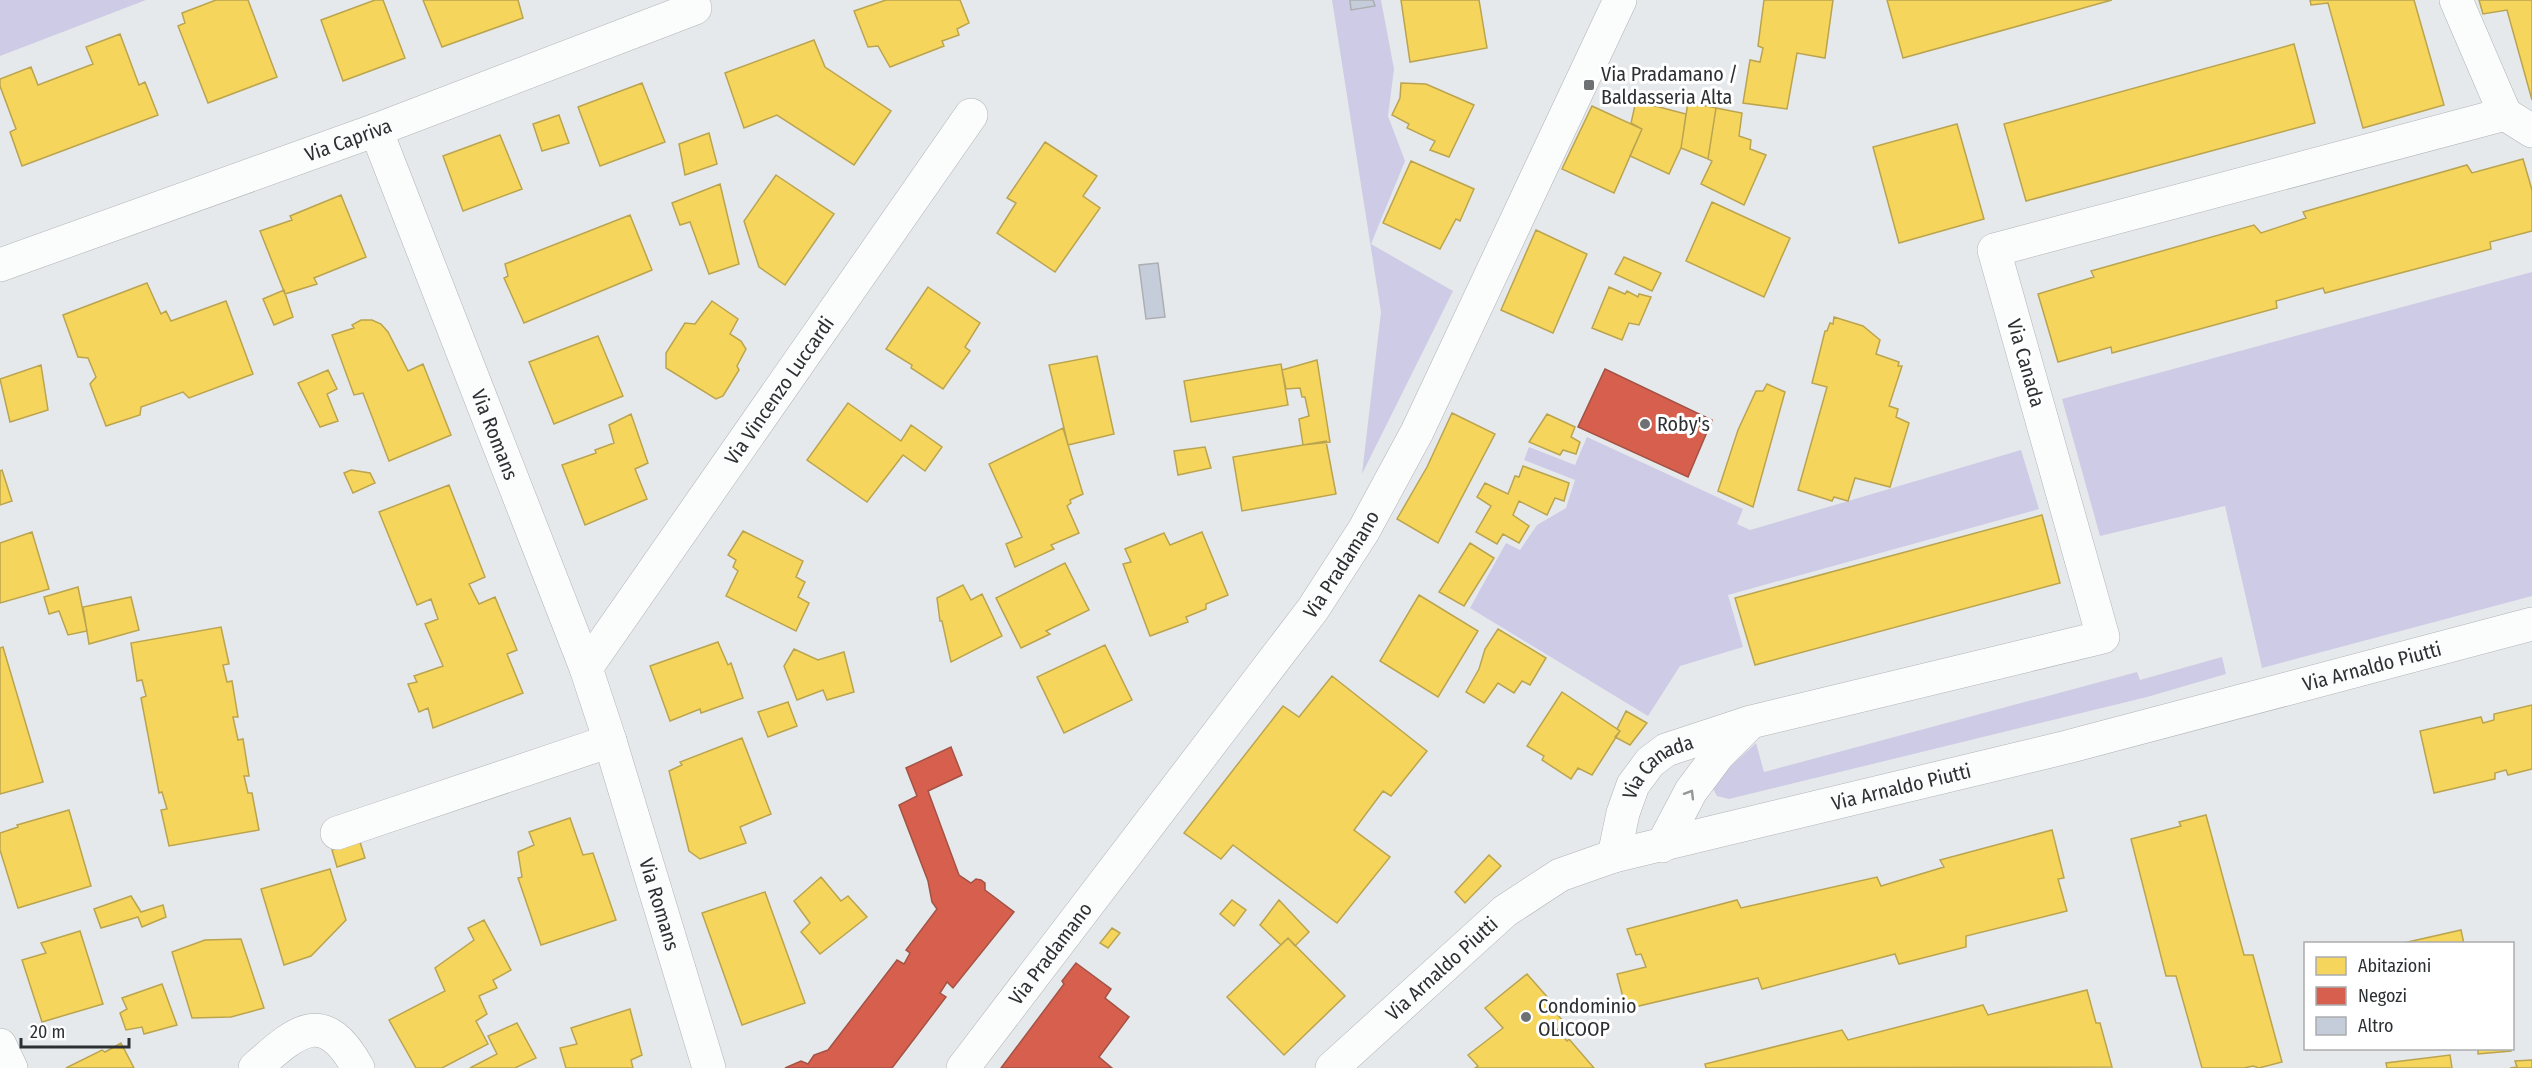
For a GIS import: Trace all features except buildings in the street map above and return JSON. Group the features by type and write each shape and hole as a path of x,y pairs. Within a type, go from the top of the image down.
{"street":[{"name":"Via Pradamano","path":"963,1068 1313,609 1364,530 1417,432 1620,0"},
{"path":"2456,0 2505,114 2532,131"},
{"name":"Via Capriva","path":"0,265 376,130 695,8"},
{"name":"Via Canada","path":"1614,856 1623,813 1633,785 1650,762 1666,750 1751,722 2103,637 1994,250 2505,114"},
{"name":"Via Vincenzo Luccardi","path":"586,668 971,115"},
{"name":"Via Romans","path":"376,130 586,668 709,1068"},
{"name":"Via Arnaldo Piutti","path":"1332,1068 1505,911 1560,875 1614,856 2067,747 2532,624"},
{"name":"Via Canada","path":"1662,846 1691,791 1718,754 1751,722"},
{"path":"337,833 610,741"},
{"path":"255,1068 295,1035 317,1030 332,1034 351,1055 358,1068"},
{"path":"0,1045 11,1068"}],"shaded area":[{"path":"0,0 146,0 0,56"},
{"path":"1332,0 1381,0 1394,69 1388,116 1405,161 1371,244 1453,291 1362,474 1381,312"},
{"path":"2532,272 2532,596 2262,668 2225,506 2100,536 2062,399"},
{"path":"1587,437 1743,509 1737,524 1750,530 2021,450 2039,509 1728,595 1743,647 1680,666 1648,716 1470,608 1506,543 1520,550 1537,525 1566,508 1575,480 1524,460 1529,447 1575,465"},
{"path":"2222,657 2226,674 2147,697 1729,799 1717,796 1712,787 1715,781 1756,743 1764,772 2137,672 2140,680"}],"place":[{"name":"Via Pradamano / Baldasseria Alta","path":"1589,85"},
{"name":"Roby's","path":"1645,424"},
{"name":"Condominio OLICOOP","path":"1526,1017"}]}
